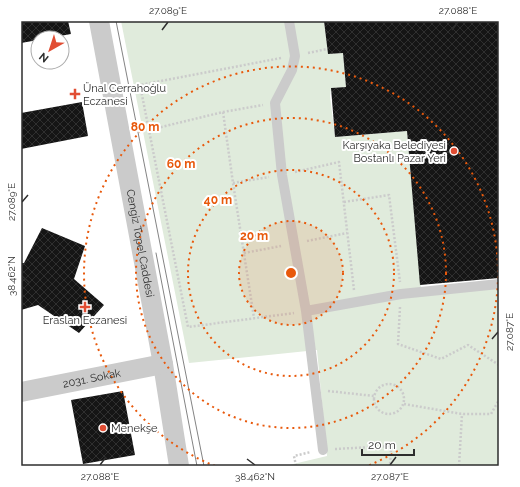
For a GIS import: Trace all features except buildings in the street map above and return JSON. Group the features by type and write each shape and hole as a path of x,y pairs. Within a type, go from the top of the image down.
{"street":[{"name":"Cengiz Topel Caddesi","path":"99,21 163,364 179,466"},
{"name":"2031. Sokak","path":"21,392 163,364"}],"lane":[{"path":"289,21 295,56 292,70 275,103 282,175 306,311 323,450"},
{"path":"306,311 401,294 499,284"}],"path":[{"path":"306,311 188,326 140,85 328,49"},
{"path":"149,130 223,112 275,103"},
{"path":"223,112 254,318"},
{"path":"233,183 282,175 339,162 355,302"},
{"path":"344,202 389,195 401,294 398,344 441,359 468,345 499,365"},
{"path":"394,384 402,390 405,399 404,404 398,412 388,414 379,410 374,402 374,396 379,387 394,384"},
{"path":"316,389 374,396"},
{"path":"404,404 462,414 491,414 499,400"},
{"path":"459,466 462,414"},
{"path":"296,466 294,456 323,450 391,446 390,466"}],"green space":[{"path":"121,21 324,21 328,54 343,53 346,87 331,88 330,96 335,137 407,131 421,288 499,282 499,466 285,466 327,456 317,350 189,363"}],"tram line":[{"path":"116,21 204,466"},
{"path":"156,253 197,466"}],"place":[{"name":"Ünal Cerrahoğlu Eczanesi","path":"75,94"},
{"name":"Karşıyaka Belediyesi Bostanlı Pazar Yeri","path":"454,151"},
{"name":"Eraslan Eczanesi","path":"85,307"},
{"name":"Menekşe","path":"103,428"}]}
